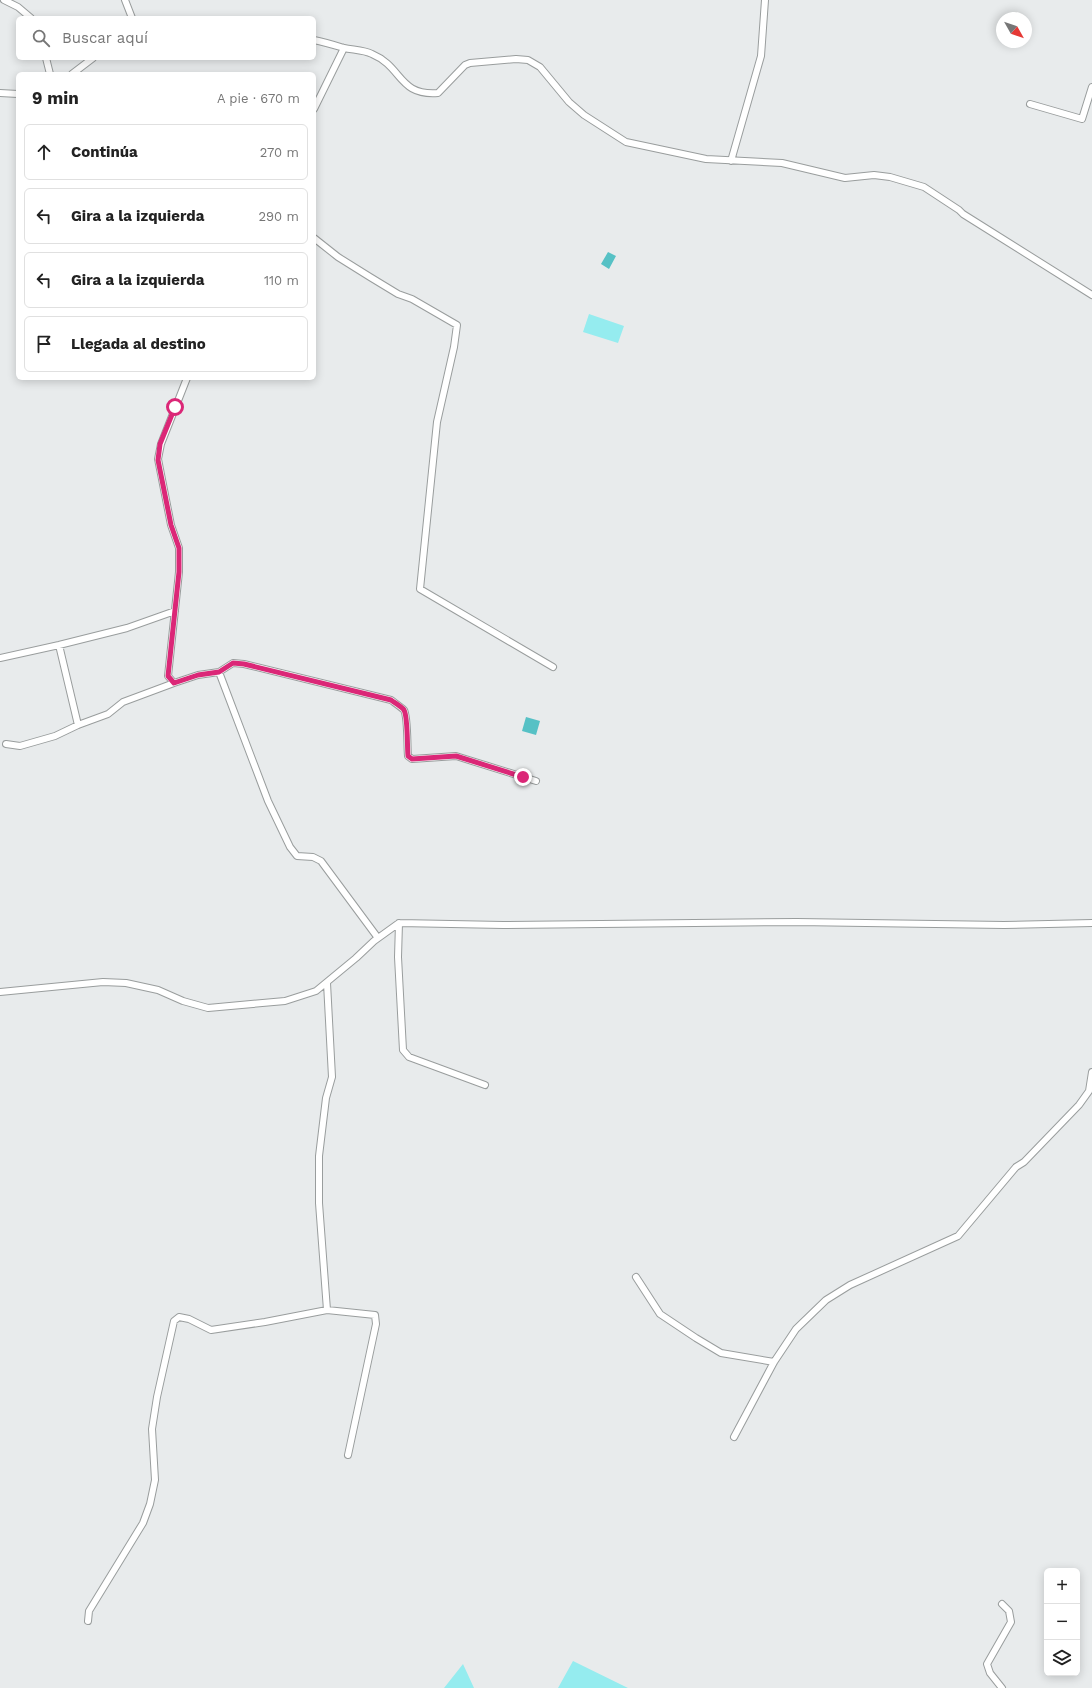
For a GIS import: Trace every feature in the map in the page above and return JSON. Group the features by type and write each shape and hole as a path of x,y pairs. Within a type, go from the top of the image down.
{"street":[{"path":"4,0 18,7 29,16"},
{"path":"125,0 131,16"},
{"path":"731,161 761,56 765,0"},
{"path":"316,41 371,53 393,69 410,89 419,93 438,93 465,65 470,63 516,59 528,60 540,67 569,102 584,115 626,142 706,159 782,163 845,178 874,175 890,176 906,181 924,187 942,198 963,214 1092,295"},
{"path":"316,106 344,48"},
{"path":"46,60 50,72"},
{"path":"75,72 90,60"},
{"path":"1030,104 1082,119 1092,87"},
{"path":"0,94 16,94"},
{"path":"316,240 338,257 370,277 457,325 454,347 437,422 420,589 553,667"},
{"path":"174,683 168,676 176,611 179,548 171,525 158,460 160,444 186,380"},
{"path":"0,658 127,628 176,611"},
{"path":"59,645 78,725"},
{"path":"6,744 20,746 55,736 78,725 108,714 123,702 198,675 219,672 233,663 244,664 391,700 404,710 406,715 408,756 412,759 456,756 536,781"},
{"path":"219,672 268,801 290,847 297,856 313,857 321,861 378,938"},
{"path":"0,992 103,982 126,983 158,990 183,1001 208,1008 285,1001 305,996 316,991 378,938 399,923 503,925 797,922 1004,924 1092,923"},
{"path":"399,923 398,957 403,1050 409,1057 485,1085"},
{"path":"327,983 332,1077 326,1098 319,1156 319,1203 327,1310"},
{"path":"734,1437 774,1362 796,1329 826,1300 850,1285 958,1236 1016,1167 1024,1162 1079,1105 1089,1090 1092,1072"},
{"path":"636,1277 660,1314 696,1338 721,1353 774,1362"},
{"path":"88,1621 89,1611 143,1523 150,1504 155,1480 152,1429 156,1397 174,1321 179,1317 189,1319 211,1330 272,1321 327,1310 375,1315 376,1324 348,1456"},
{"path":"1002,1604 1009,1611 1011,1622 987,1664 990,1673 1002,1688"}],"shaded area":[{"path":"608,252 616,256 609,269 601,264"},
{"path":"589,314 624,326 618,343 583,332"},
{"path":"526,717 540,721 536,735 522,731"},
{"path":"573,1661 628,1688 558,1688"},
{"path":"463,1664 474,1688 444,1688"}],"route":[{"path":"175,407 160,444 158,460 171,525 179,548 176,611 168,676 174,683 198,675 219,672 233,663 244,664 391,700 404,710 406,715 408,756 412,759 456,756 523,777"}]}
